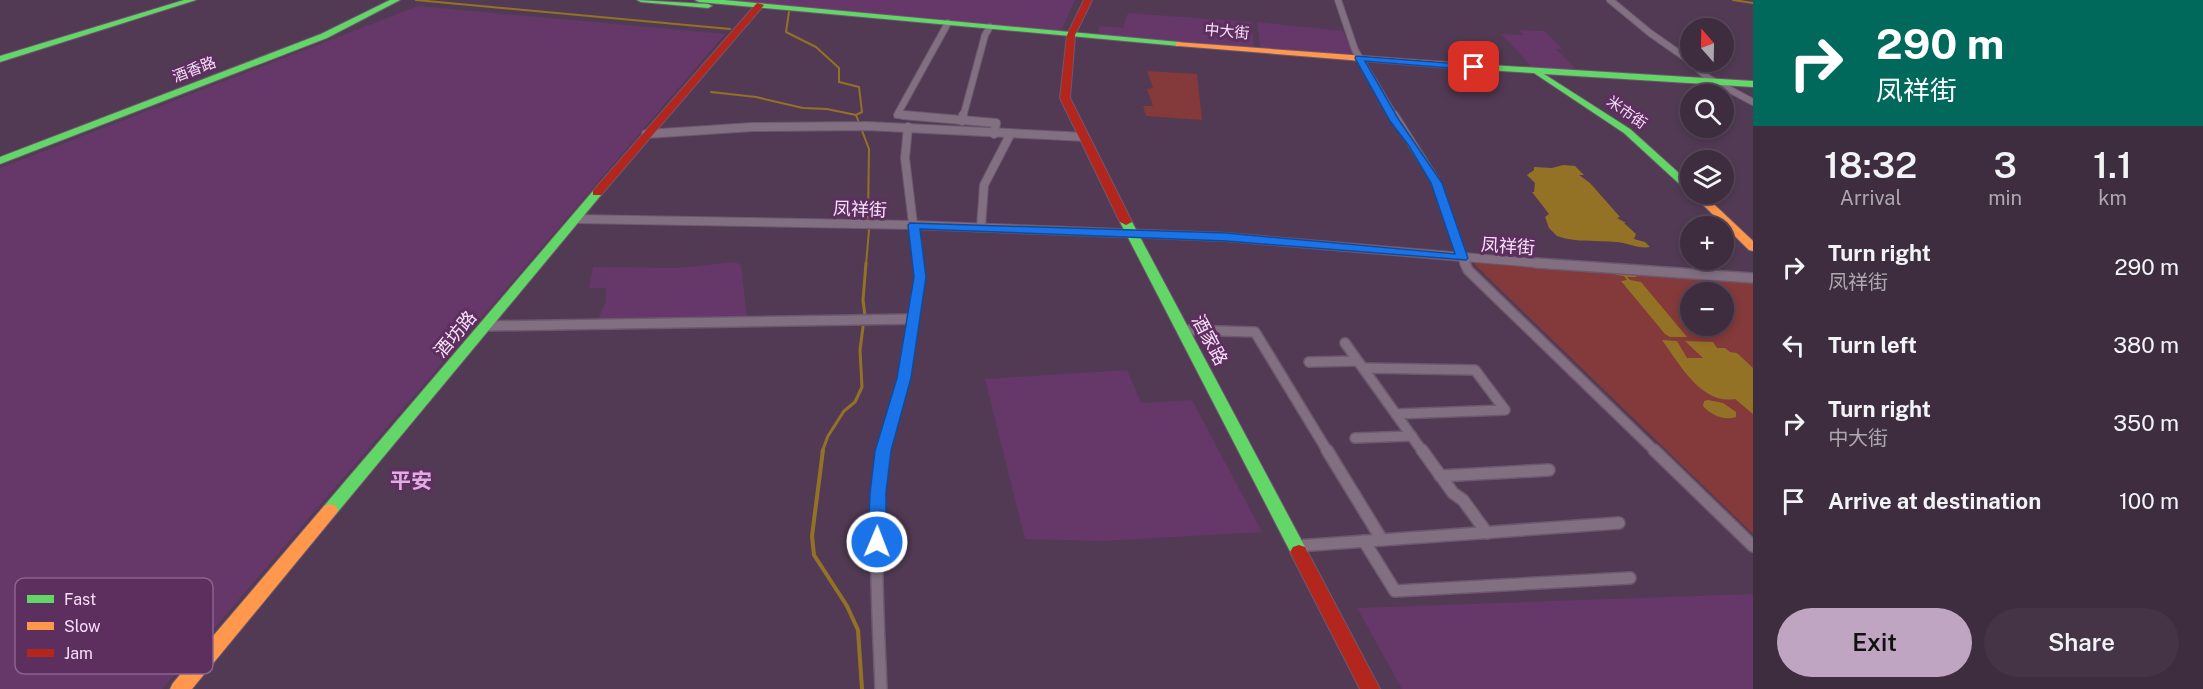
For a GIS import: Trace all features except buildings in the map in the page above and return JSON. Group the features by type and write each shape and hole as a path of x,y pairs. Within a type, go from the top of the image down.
{"street":[{"path":"0,57 181,0"},
{"path":"0,57 192,0"},
{"name":"酒香路","path":"0,161 284,53 396,0"},
{"name":"中大街","path":"641,0 1537,72 1753,84"},
{"name":"中大街","path":"699,0 758,8"},
{"name":"酒家路","path":"1088,0 1071,35 1065,98 1132,233 1185,330 1370,689"},
{"path":"1338,0 1344,28 1359,58 1392,116 1436,183 1468,270 1753,546"},
{"path":"1610,0 1650,33 1680,53"},
{"name":"酒坊路","path":"213,650 646,134 758,8"},
{"path":"948,23 897,115 996,123 994,134"},
{"path":"962,121 985,35 990,27"},
{"name":"米市街","path":"1537,72 1627,131 1680,178"},
{"path":"1702,72 1708,78 1753,102"},
{"path":"646,134 753,126 867,126 1085,137"},
{"path":"881,689 877,590 878,493 883,451 904,378 920,277 905,158 908,127"},
{"path":"981,227 984,186 990,170 1010,135"},
{"path":"1708,204 1753,247"},
{"name":"凤祥街","path":"577,219 914,225 1226,237 1462,258 1753,278"},
{"path":"486,326 913,319"},
{"path":"1185,330 1256,332 1382,540"},
{"path":"1345,343 1440,476 1487,532"},
{"path":"1309,362 1475,370 1504,410 1396,414"},
{"path":"1355,438 1412,436"},
{"path":"1440,476 1549,470"},
{"path":"1297,546 1619,523"},
{"path":"1364,542 1395,591 1630,578"},
{"name":"酒坊路","path":"180,689 193,674"}],"shaded area":[{"path":"716,0 1075,0 1061,32"},
{"path":"418,6 725,34 213,630 213,578 15,578 15,674 175,674 162,689 0,689 0,168"},
{"path":"1128,13 1252,22 1254,47 1098,35 1099,26 1123,28"},
{"path":"1257,22 1343,31 1354,56 1260,47"},
{"path":"1519,30 1544,31 1562,49 1556,49 1578,71 1533,68 1501,34 1523,35"},
{"path":"1147,71 1197,74 1202,120 1146,116 1143,106 1153,106 1147,89 1153,88"},
{"path":"1563,165 1575,166 1584,175 1579,175 1590,183 1620,217 1617,218 1626,223 1624,223 1636,234 1634,239 1645,242 1650,247 1617,242 1572,240 1557,236 1549,228 1545,217 1549,214 1532,192 1534,192 1535,183 1527,175 1534,170 1534,167 1552,168"},
{"path":"1468,258 1753,277 1753,534"},
{"path":"735,262 741,265 747,318 598,320 606,301 606,288 589,288 593,267 679,268"},
{"path":"1610,269 1630,270 1637,277 1627,277 1630,280 1641,282 1680,329 1680,336 1687,337 1670,337 1665,334 1621,281 1627,280 1624,276 1616,275"},
{"path":"1662,340 1677,341 1687,358 1703,358 1685,341 1713,342 1717,348 1725,348 1737,353 1753,368 1753,414 1735,399 1712,396 1701,389"},
{"path":"1127,370 1141,403 1192,400 1262,532 1103,541 1025,539 985,379"},
{"path":"1704,401 1723,403 1736,412 1736,417 1722,418 1710,412 1703,406"},
{"path":"1753,594 1753,689 1402,689 1357,608"}],"waterway":[{"path":"416,0 730,29"},
{"path":"1733,0 1753,3"},
{"path":"789,12 786,32 816,47 839,68 839,82 859,87 862,112 856,115"},
{"path":"711,92 756,97 803,108 827,109 856,115"},
{"path":"856,115 869,149 868,218"},
{"path":"866,265 869,230"},
{"path":"865,316 863,300 866,263"},
{"path":"822,452 828,436 844,411 855,402 862,387 860,350 863,327"},
{"path":"823,450 812,536 814,555 847,606 858,630 862,689"}],"traffic: fast":[{"path":"0,59 192,0"},
{"path":"0,161 324,36 396,0"},
{"path":"641,0 708,6"},
{"path":"699,0 1179,44"},
{"path":"1473,67 1753,84"},
{"path":"1538,74 1627,131 1680,179"},
{"path":"330,510 597,193"},
{"path":"1126,222 1299,552"}],"traffic: slow":[{"path":"1179,44 1473,67"},
{"path":"1708,204 1753,247"},
{"path":"213,650 330,510"},
{"path":"180,689 193,674"}],"traffic: jam":[{"path":"1088,0 1071,35 1065,98 1126,222"},
{"path":"597,193 760,5"},
{"path":"1299,552 1370,689"}],"district":[{"name":"平安","path":"411,480"}],"route":[{"path":"877,542 878,493 883,451 904,378 920,277 914,225 1226,237 1462,258 1436,183 1377,92 1359,58 1474,67"}]}
